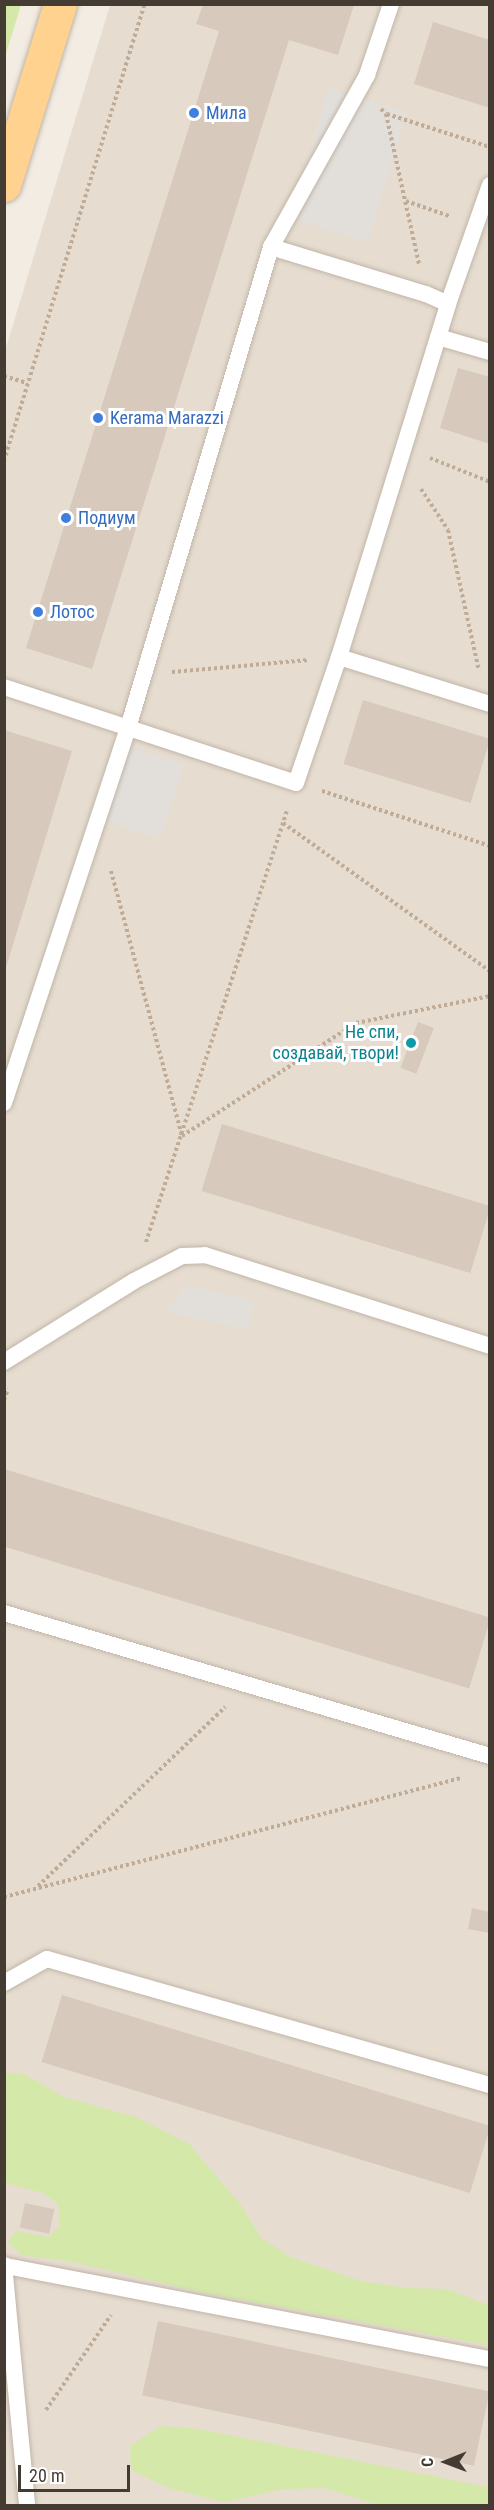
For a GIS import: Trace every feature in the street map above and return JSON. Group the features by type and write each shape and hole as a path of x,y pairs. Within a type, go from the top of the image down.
{"main road":[{"path":"4,185 60,4"}],"lane":[{"path":"4,1103 128,728 271,247 367,75 391,4"},
{"path":"4,687 296,783 339,657 448,304 489,185"},
{"path":"271,247 426,294 448,304"},
{"path":"438,337 489,352"},
{"path":"339,657 488,703"},
{"path":"4,1362 134,1281 182,1256 205,1255 489,1346"},
{"path":"4,1613 489,1756"},
{"path":"4,1983 47,1959 489,2085"},
{"path":"27,2505 5,2265 489,2359"}],"path":[{"path":"4,461 145,4"},
{"path":"360,86 386,114 489,147"},
{"path":"386,114 426,294"},
{"path":"405,201 476,225"},
{"path":"4,376 27,383"},
{"path":"402,453 489,482"},
{"path":"402,453 448,530 488,703"},
{"path":"144,674 339,657"},
{"path":"134,1281 296,783 489,846"},
{"path":"97,822 182,1136"},
{"path":"283,823 489,971"},
{"path":"182,1136 356,1023 489,996"},
{"path":"37,1887 248,1685"},
{"path":"4,1897 466,1777"},
{"path":"21,2446 128,2289"}],"shaded area":[{"path":"110,5 489,5 489,2505 5,2506 5,351"},
{"path":"329,88 407,112 368,242 289,218"},
{"path":"127,746 184,765 160,839 103,820"},
{"path":"185,1286 254,1300 248,1329 164,1312"}],"green space":[{"path":"4,5 21,5 5,57"},
{"path":"4,2073 24,2074 64,2097 136,2117 189,2144 241,2205 261,2238 290,2257 361,2281 407,2288 446,2289 489,2305 489,2345 205,2293 73,2262 21,2255 8,2242 16,2231 48,2237 60,2226 58,2204 43,2193 5,2183"},
{"path":"161,2426 199,2429 487,2487 489,2505 378,2505 325,2488 283,2489 224,2502 169,2488 131,2470 130,2446"}],"building":[{"path":"203,5 354,5 338,55 289,40 92,669 26,648 219,31 196,24"},
{"path":"433,22 490,40 490,108 414,84"},
{"path":"458,368 490,377 490,444 440,428"},
{"path":"363,700 490,739 471,803 343,764"},
{"path":"4,730 72,751 5,971 4,971"},
{"path":"418,1022 434,1028 416,1074 400,1068"},
{"path":"222,1124 490,1206 470,1273 202,1191"},
{"path":"4,1469 490,1618 469,1689 4,1546"},
{"path":"472,1908 490,1912 490,1933 468,1929"},
{"path":"62,1995 490,2126 470,2193 42,2062"},
{"path":"25,2203 54,2209 49,2234 20,2227"},
{"path":"158,2321 490,2391 474,2466 142,2395"}],"place":[{"name":"Мила","path":"194,113"},
{"name":"Kerama Marazzi","path":"98,418"},
{"name":"Подиум","path":"66,518"},
{"name":"Лотос","path":"38,612"},
{"name":"Не спи, создавай, твори!","path":"411,1043"}]}
